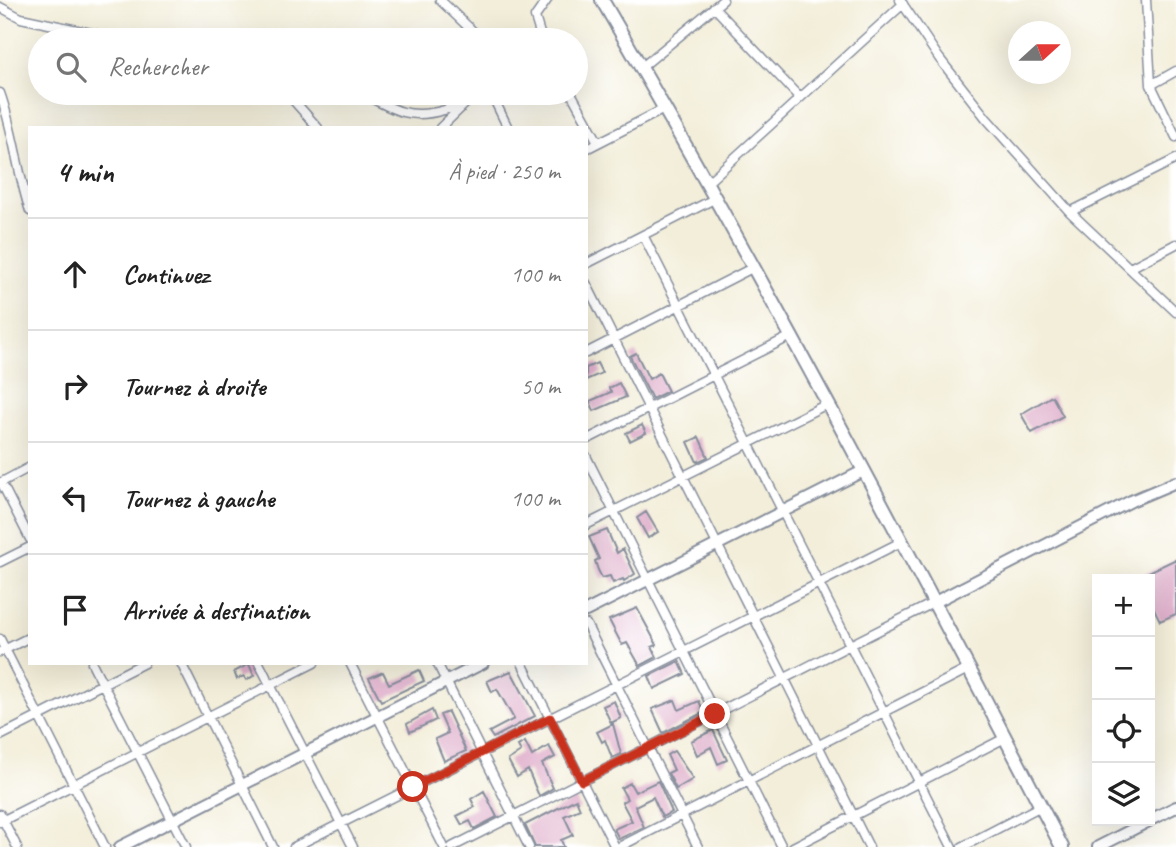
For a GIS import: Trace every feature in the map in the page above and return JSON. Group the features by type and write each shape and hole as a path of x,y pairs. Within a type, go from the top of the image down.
{"main road":[{"path":"603,0 754,267 1062,847"}],"street":[{"path":"440,0 469,28"},
{"path":"538,28 535,17 547,0"},
{"path":"642,67 723,0"},
{"path":"1146,0 1151,85 1176,136"},
{"path":"707,183 901,2 939,58 986,118 1070,212 1176,312"},
{"path":"0,7 21,18 68,28"},
{"path":"714,7 800,98"},
{"path":"1151,85 1176,71"},
{"path":"0,93 11,125 20,179 28,205"},
{"path":"298,105 316,126"},
{"path":"385,105 404,113 431,113 456,105"},
{"path":"442,126 464,105"},
{"path":"497,105 507,126"},
{"path":"578,105 598,142"},
{"path":"588,148 666,108"},
{"path":"1070,212 1176,159"},
{"path":"588,263 716,198"},
{"path":"643,235 952,847"},
{"path":"1130,268 1176,244"},
{"path":"588,352 754,267"},
{"path":"588,287 869,847"},
{"path":"588,439 791,336"},
{"path":"588,524 827,404"},
{"path":"588,460 782,847"},
{"path":"28,468 0,482 28,535"},
{"path":"588,610 863,471"},
{"path":"452,847 1131,501 1176,482"},
{"path":"293,847 901,542"},
{"path":"0,562 28,548"},
{"path":"588,628 698,847"},
{"path":"3,650 28,638"},
{"path":"0,639 3,650 105,847"},
{"path":"93,665 186,847"},
{"path":"0,736 140,665"},
{"path":"182,665 273,847"},
{"path":"259,665 353,847"},
{"path":"17,847 1,818 74,785 310,665"},
{"path":"351,665 444,847"},
{"path":"437,665 529,847"},
{"path":"120,847 479,665"},
{"path":"523,665 617,847 968,669"},
{"path":"793,847 1005,738"},
{"path":"962,847 1041,806"},
{"path":"1155,818 1176,807"},
{"path":"1098,847 1139,826"}],"building":[{"path":"636,353 649,379 659,373 668,391 652,399 630,356"},
{"path":"597,363 602,373 588,379 588,367"},
{"path":"619,383 626,397 594,411 590,401 611,392 609,388"},
{"path":"1052,396 1063,416 1032,433 1021,414"},
{"path":"642,425 646,433 630,441 626,433"},
{"path":"699,437 708,457 697,462 688,442"},
{"path":"646,512 658,532 648,538 637,518"},
{"path":"607,530 617,553 623,549 635,574 624,581 623,579 613,583 610,576 602,578 595,561 599,559 589,537"},
{"path":"1176,559 1176,614 1160,621 1155,610 1155,574 1144,574"},
{"path":"637,608 657,645 652,647 657,657 640,666 627,643 622,645 609,620"},
{"path":"679,661 685,674 654,689 649,676"},
{"path":"249,665 254,676 246,680 244,676 237,679 234,672"},
{"path":"419,670 424,681 381,701 369,678 383,672 389,684"},
{"path":"511,671 535,716 493,738 489,732 514,719 497,689 492,692 487,681"},
{"path":"675,700 679,710 699,701 704,712 663,733 652,709"},
{"path":"614,701 621,718 611,723 603,706"},
{"path":"432,710 436,720 410,732 407,724"},
{"path":"448,712 466,751 444,761 435,739 448,733 440,715"},
{"path":"613,724 621,754 612,758 605,740 602,742 597,732"},
{"path":"713,730 727,760 718,764 711,747 697,755 691,741"},
{"path":"525,742 532,756 549,746 555,757 542,764 553,788 539,796 528,770 517,777 508,760 521,752 518,746"},
{"path":"674,751 693,779 676,789 668,773 674,770 667,755"},
{"path":"658,781 672,812 662,817 653,797 635,806 644,827 619,839 614,829 632,821 622,802 627,799 621,788 630,783 635,792"},
{"path":"484,791 497,817 474,829 470,821 462,825 457,816 475,807 471,799"},
{"path":"576,799 580,809 564,816 573,835 561,840 564,847 535,847 525,825"}],"route":[{"path":"413,787 550,718 582,781 715,714"}]}
